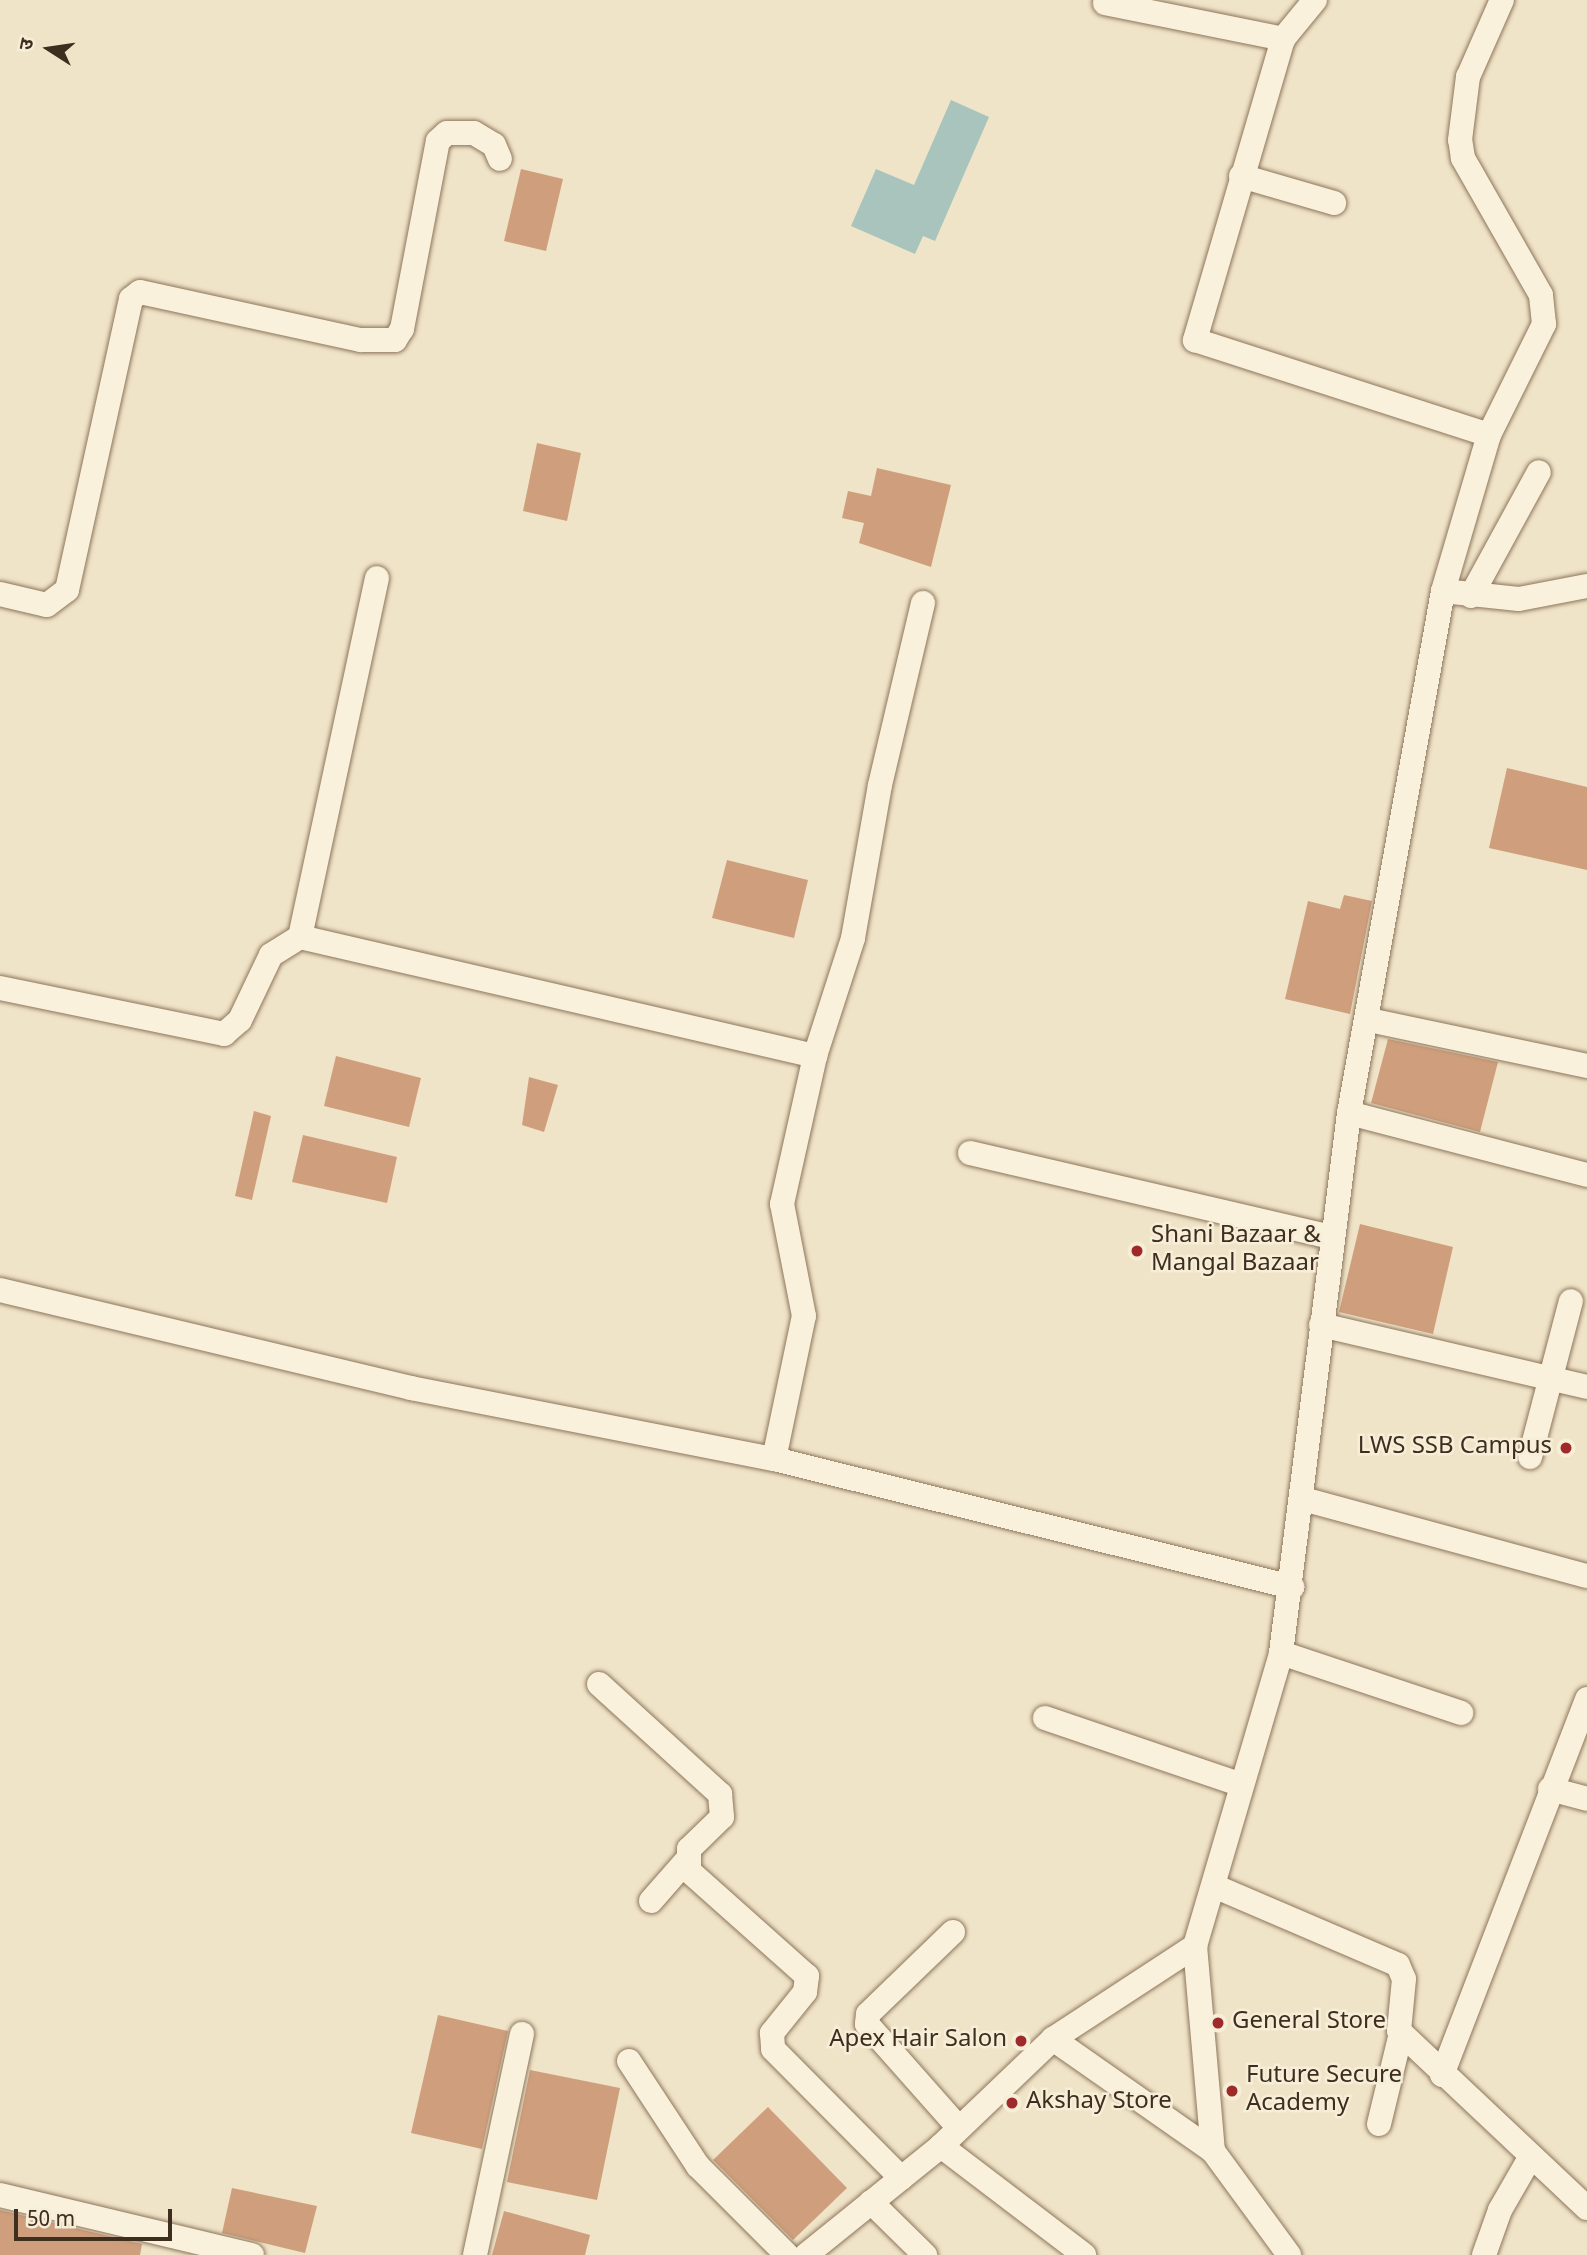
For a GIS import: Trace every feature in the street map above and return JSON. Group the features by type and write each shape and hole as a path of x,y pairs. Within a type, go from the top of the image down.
{"street":[{"path":"1315,0 1283,39 1195,340 1489,435"},
{"path":"1213,2151 1195,1947 1240,1784 1281,1653 1292,1587 1321,1325 1349,1113 1369,1020 1443,591 1489,435 1544,324 1545,309 1460,140 1468,78 1502,0"},
{"path":"1105,4 1283,39"},
{"path":"0,594 47,605 67,590 131,299 140,292 361,340 395,340 402,329 438,141 447,133 474,133 494,145 500,159"},
{"path":"1241,176 1334,203"},
{"path":"1471,596 1539,472"},
{"path":"300,937 377,578"},
{"path":"1443,591 1519,600 1587,586"},
{"path":"774,1459 804,1316 782,1204 815,1056 853,938 880,785 923,603"},
{"path":"0,988 224,1034 240,1020 271,955 300,937 815,1056"},
{"path":"1369,1020 1587,1066"},
{"path":"1349,1113 1587,1175"},
{"path":"970,1153 1332,1237"},
{"path":"0,1290 411,1388 774,1459 1292,1587"},
{"path":"1530,1457 1572,1301"},
{"path":"1321,1325 1587,1387"},
{"path":"1303,1499 1587,1576"},
{"path":"1281,1653 1461,1713"},
{"path":"599,1685 720,1794 722,1817 689,1849 686,1861 651,1901"},
{"path":"1442,2075 1550,1789 1587,1699"},
{"path":"1045,1718 1240,1784"},
{"path":"1550,1789 1587,1799"},
{"path":"686,1861 689,1871 807,1976 805,1992 772,2033 773,2049 901,2178"},
{"path":"1213,1886 1398,1965 1405,1979 1401,2033 1380,2124"},
{"path":"953,1932 868,2014 867,2024 958,2128"},
{"path":"812,2253 941,2146 1053,2039 1195,1947"},
{"path":"1401,2033 1442,2075 1587,2208"},
{"path":"475,2255 522,2034"},
{"path":"1053,2039 1213,2151 1289,2255"},
{"path":"629,2062 698,2166 787,2255"},
{"path":"941,2146 1084,2255"},
{"path":"1484,2255 1490,2230 1531,2156"},
{"path":"0,2195 248,2254"},
{"path":"872,2203 925,2255"}],"water":[{"path":"951,100 989,117 935,241 923,236 915,254 851,226 876,169 914,185"}],"building":[{"path":"521,169 563,179 546,251 504,241"},
{"path":"537,443 581,453 567,521 523,511"},
{"path":"877,468 951,485 931,567 859,543 864,523 842,518 848,491 871,496"},
{"path":"1507,768 1587,787 1587,870 1489,848"},
{"path":"727,860 808,880 794,938 712,918"},
{"path":"1344,895 1372,901 1350,1014 1285,999 1308,901 1340,909"},
{"path":"1388,1039 1498,1062 1480,1132 1371,1103"},
{"path":"336,1056 421,1078 409,1127 324,1106"},
{"path":"529,1077 558,1085 544,1132 522,1125"},
{"path":"254,1111 271,1116 252,1200 235,1196"},
{"path":"303,1135 397,1157 387,1203 292,1182"},
{"path":"1360,1224 1453,1247 1433,1334 1339,1312"},
{"path":"438,2015 508,2031 482,2149 411,2133"},
{"path":"530,2070 620,2088 597,2200 507,2182"},
{"path":"768,2107 847,2188 793,2240 713,2160"},
{"path":"232,2188 317,2206 305,2253 222,2233"},
{"path":"0,2210 142,2244 140,2255 0,2255"},
{"path":"504,2211 590,2235 585,2255 492,2255"}],"place":[{"name":"Shani Bazaar & Mangal Bazaar","path":"1137,1251"},
{"name":"LWS SSB Campus","path":"1566,1448"},
{"name":"General Store","path":"1218,2023"},
{"name":"Apex Hair Salon","path":"1021,2041"},
{"name":"Future Secure Academy","path":"1232,2091"},
{"name":"Akshay Store","path":"1012,2103"}]}
